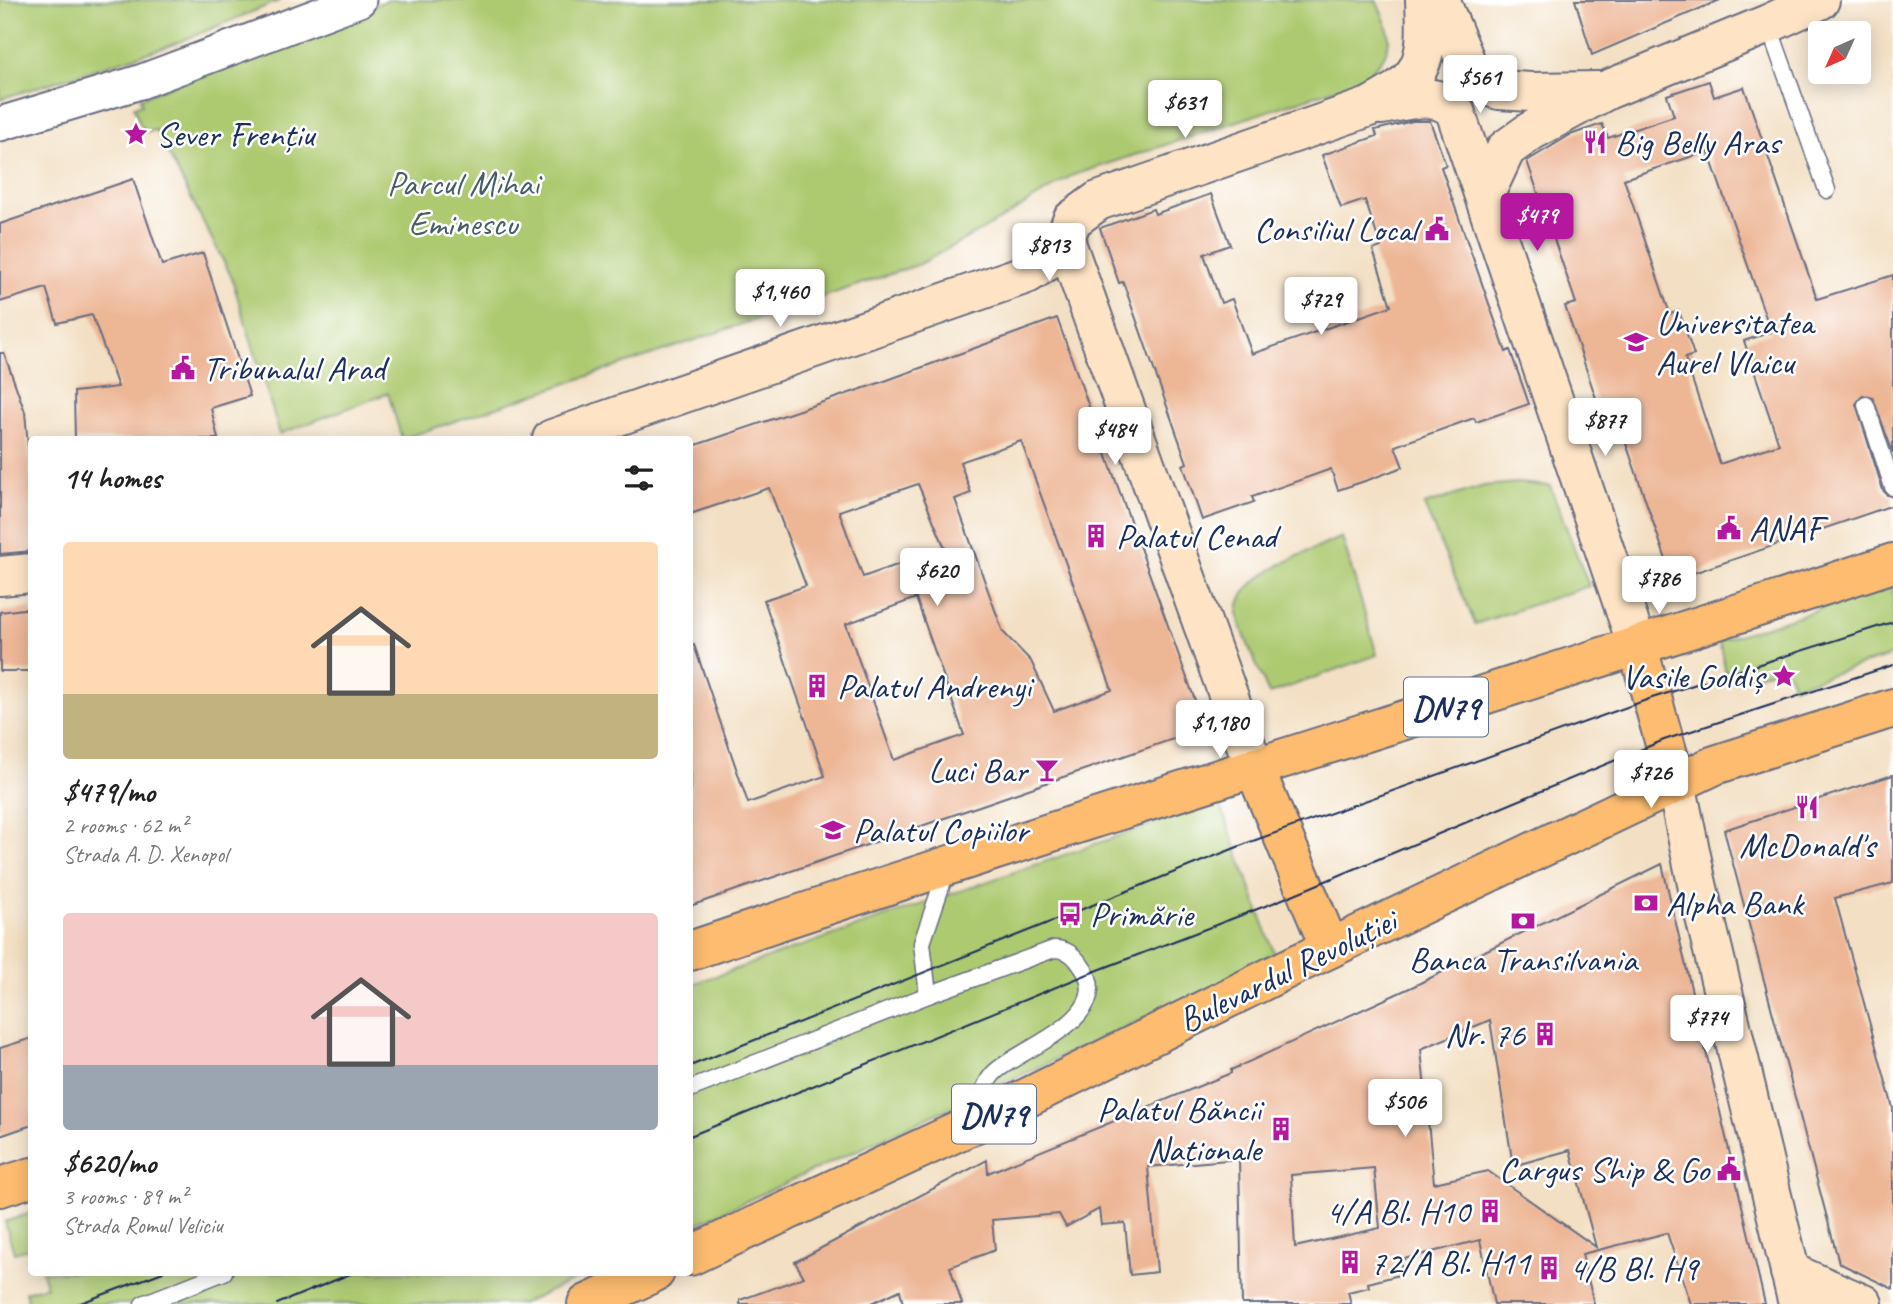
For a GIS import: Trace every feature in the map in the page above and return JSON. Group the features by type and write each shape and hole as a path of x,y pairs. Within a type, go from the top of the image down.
{"main road":[{"name":"DN79","path":"693,950 948,864 1638,648 1893,563"},
{"path":"1638,648 1676,783"},
{"name":"Bulevardul Revoluției","path":"693,1255 976,1123 1330,948 1676,783 1747,754 1893,708"},
{"path":"1254,767 1330,948"},
{"path":"0,1187 28,1178"},
{"path":"587,1304 646,1276"}],"street":[{"path":"0,124 140,82 359,0"},
{"path":"561,436 1027,274 1055,256 1065,240 1072,220 1098,201 1369,107 1397,92 1409,82 1421,65 1426,20 1425,0"},
{"path":"1440,0 1468,67 1489,87 1531,92 1607,90"},
{"path":"1485,194 1506,149 1531,131 1607,90 1820,0"},
{"path":"1369,107 1432,98 1451,106 1464,132 1638,648"},
{"path":"1065,240 1254,767"},
{"path":"0,576 28,573"},
{"path":"1676,783 1697,884 1794,1288 1863,1304"}],"lane":[{"path":"1768,24 1827,190"},
{"path":"1866,405 1893,487"},
{"path":"928,995 922,943 948,864"},
{"path":"693,1088 928,995 1054,949 1062,949 1072,954 1088,974 1089,995 1071,1022 996,1070 990,1077 976,1123"},
{"path":"143,1304 214,1276"}],"green space":[{"path":"0,0 281,0 169,46 0,99"},
{"name":"Parcul Mihai Eminescu","path":"388,0 1376,0 1389,32 1387,50 1374,68 1359,81 1071,176 1000,220 920,264 411,436 401,436 388,393 280,434 231,276 156,130 147,132 140,124 134,107 142,104 140,98"},
{"path":"1517,483 1550,486 1589,586 1475,624 1424,505 1484,486"},
{"path":"1342,537 1377,655 1269,694 1239,620 1241,599 1250,587 1279,566"},
{"path":"1893,586 1893,655 1794,686 1786,667 1728,683 1719,641"},
{"path":"1219,801 1276,958 693,1226 693,984"},
{"path":"28,1214 28,1249 14,1253 5,1222"},
{"path":"43,1276 582,1276 522,1304 29,1304 25,1292 46,1286"}],"building":[{"path":"1575,0 1720,0 1592,55"},
{"path":"1709,81 1714,97 1744,87 1817,299 1893,275 1893,453 1873,398 1863,395 1856,404 1883,490 1893,497 1893,505 1673,580 1620,426 1607,431 1565,306 1576,303 1527,161 1570,135 1602,124 1608,138 1674,116 1667,95","holes":["1708,151 1771,332 1744,341 1779,444 1720,464 1685,358 1694,355 1679,311 1670,314 1624,179"]},
{"path":"1413,121 1430,121 1446,165 1441,167 1506,352 1510,350 1529,404 1476,422 1474,418 1395,446 1403,467 1368,480 1338,490 1331,469 1252,497 1254,502 1202,520 1183,465 1187,463 1123,282 1119,283 1100,228 1153,209 1155,214 1211,194 1230,245 1204,254 1221,303 1232,299 1252,354 1391,306 1373,250 1381,247 1365,200 1341,208 1322,155 1377,136 1375,130"},
{"path":"133,179 162,265 203,253 250,396 211,408 217,436 75,436 74,392 118,387 92,315 57,323 46,288 0,302 0,224"},
{"path":"1057,318 1205,728 693,905 693,645 748,803 825,776 764,600 806,586 769,488 693,513 693,446 882,382","holes":["1021,441 1112,690 1054,711 1031,661 1003,632 955,499 971,493 960,462","918,484 945,548 863,577 839,511","916,598 964,735 894,760 846,624"]},
{"path":"0,353 4,353 25,412 28,446 28,551 0,554"},
{"path":"28,608 28,671 0,671 0,612"},
{"path":"1893,775 1893,883 1835,898 1893,1108 1893,1289 1839,1263 1724,830"},
{"path":"1662,864 1765,1304 1691,1304 1667,1233 1582,1254 1594,1304 1494,1304 1480,1240 1400,1260 1403,1274 1368,1283 1369,1287 1348,1292 1351,1304 1242,1304 1239,1159 1148,1167 1157,1272 1130,1275 1125,1223 1101,1225 1099,1209 1066,1227 1059,1214 992,1220 995,1250 950,1267 962,1304 903,1304 900,1290 870,1304 740,1304 740,1300 804,1277 795,1262 987,1160 988,1173 1231,1073 1231,1070 1414,986","holes":["1490,1020 1513,1166 1570,1150 1596,1247 1488,1171 1434,1183 1421,1049","1374,1168 1380,1228 1295,1247 1291,1175"]},
{"path":"28,1039 28,1126 0,1136 0,1048"}],"tram line":[{"path":"693,1065 1250,842 1652,698 1893,622"},
{"path":"693,1135 1088,974 1273,903 1664,740 1893,665"},
{"path":"78,1304 152,1276"},
{"path":"277,1304 345,1276"}],"place":[{"name":"Sever Frențiu","path":"136,134"},
{"name":"Big Belly Aras","path":"1595,142"},
{"name":"Consiliul Local","path":"1437,229"},
{"name":"Universitatea Aurel Vlaicu","path":"1636,342"},
{"name":"Tribunalul Arad","path":"183,368"},
{"name":"ANAF","path":"1729,528"},
{"name":"Palatul Cenad","path":"1096,536"},
{"name":"Vasile Goldiș","path":"1784,676"},
{"name":"Palatul Andrenyi","path":"817,686"},
{"name":"Luci Bar","path":"1047,770"},
{"name":"McDonald's","path":"1807,807"},
{"name":"Palatul Copiilor","path":"833,830"},
{"name":"Alpha Bank","path":"1646,903"},
{"name":"Primărie","path":"1070,914"},
{"name":"Banca Transilvania","path":"1523,921"},
{"name":"Nr. 76","path":"1545,1034"},
{"name":"Palatul Băncii Naționale","path":"1281,1129"},
{"name":"Cargus Ship & Go","path":"1729,1169"},
{"name":"4/A Bl. H10","path":"1490,1211"},
{"name":"72/A Bl. H11","path":"1350,1262"},
{"name":"4/B Bl. H9","path":"1549,1268"}]}
